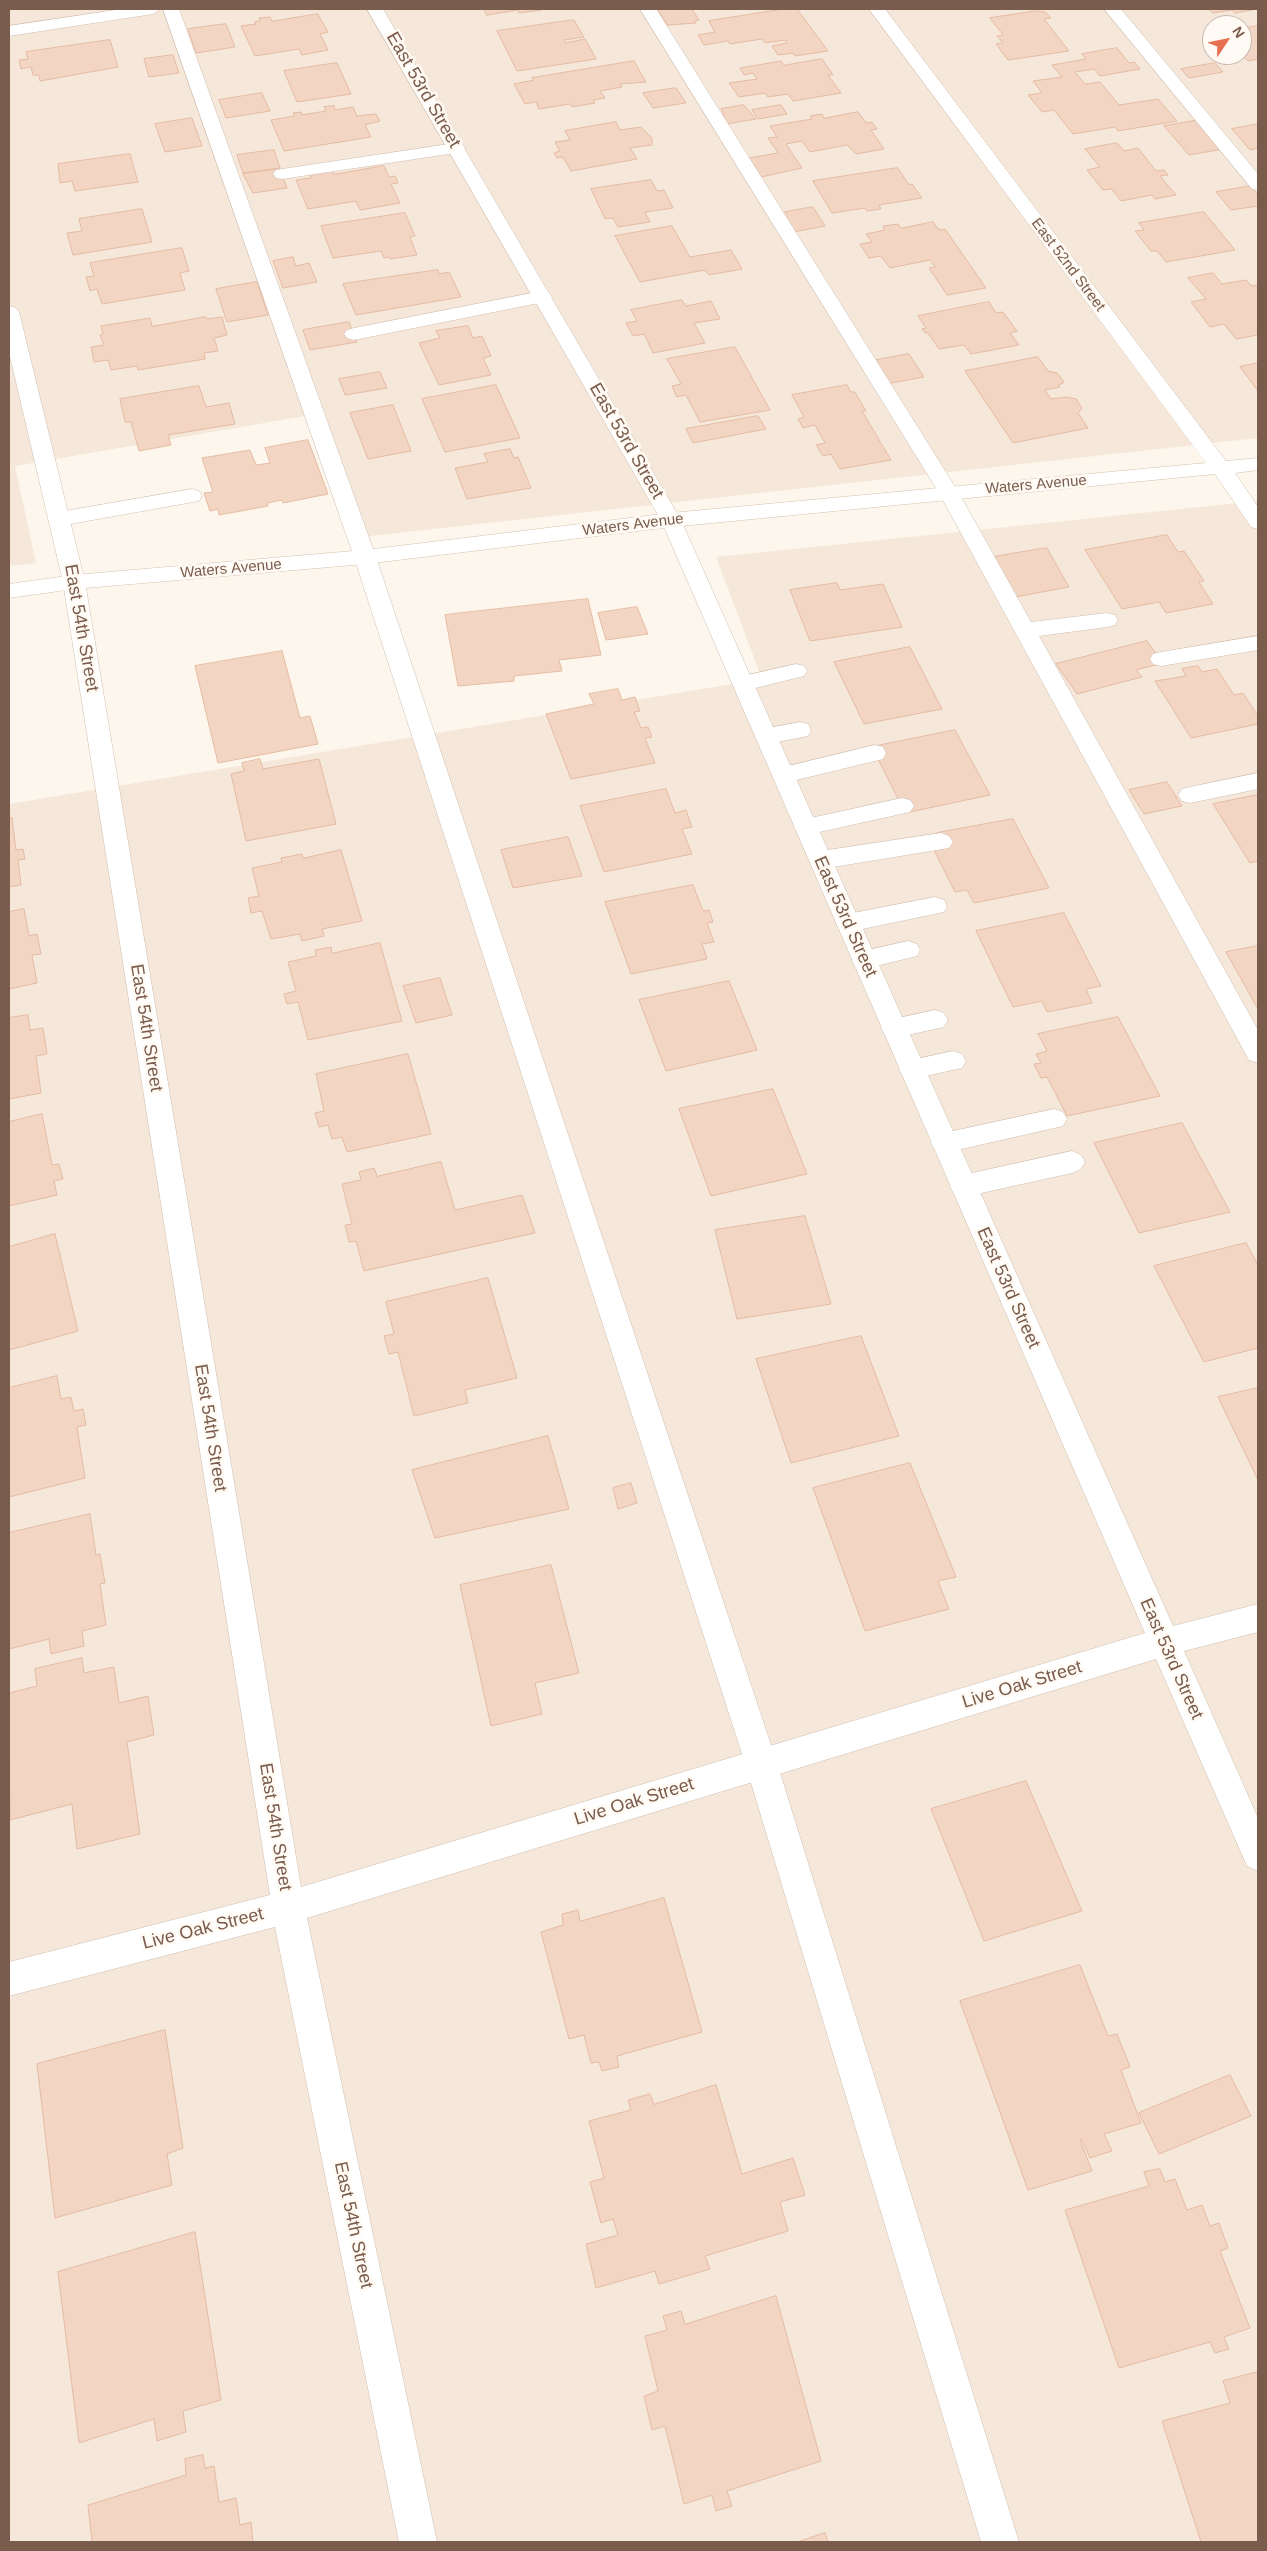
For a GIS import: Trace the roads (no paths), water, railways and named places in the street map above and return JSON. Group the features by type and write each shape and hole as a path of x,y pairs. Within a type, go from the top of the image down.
{"street":[{"path":"9,31 153,9"},
{"path":"171,9 365,557 761,1763 1000,2542"},
{"name":"East 53rd Street","path":"375,9 672,520 1258,1855"},
{"path":"648,9 948,493 1258,1053"},
{"name":"East 52nd Street","path":"877,9 1221,468 1258,522"},
{"path":"1112,9 1258,186"},
{"path":"280,168 453,143"},
{"path":"354,334 542,297"},
{"name":"East 54th Street","path":"11,328 74,582 288,1907 418,2542"},
{"name":"Waters Avenue","path":"9,591 74,582 365,557 672,520 1258,464"},
{"path":"59,519 192,496"},
{"path":"1025,630 1107,620"},
{"path":"1160,660 1258,642"},
{"path":"743,683 796,671"},
{"path":"766,736 800,730"},
{"path":"784,776 875,753"},
{"path":"1190,795 1258,780"},
{"path":"806,827 902,806"},
{"path":"821,860 941,842"},
{"path":"848,923 935,906"},
{"path":"864,960 908,950"},
{"path":"894,1028 935,1020"},
{"path":"912,1069 953,1062"},
{"path":"944,1143 1054,1119"},
{"path":"963,1186 1072,1162"},
{"name":"Live Oak Street","path":"9,1979 288,1907 1164,1642 1258,1618"}]}
